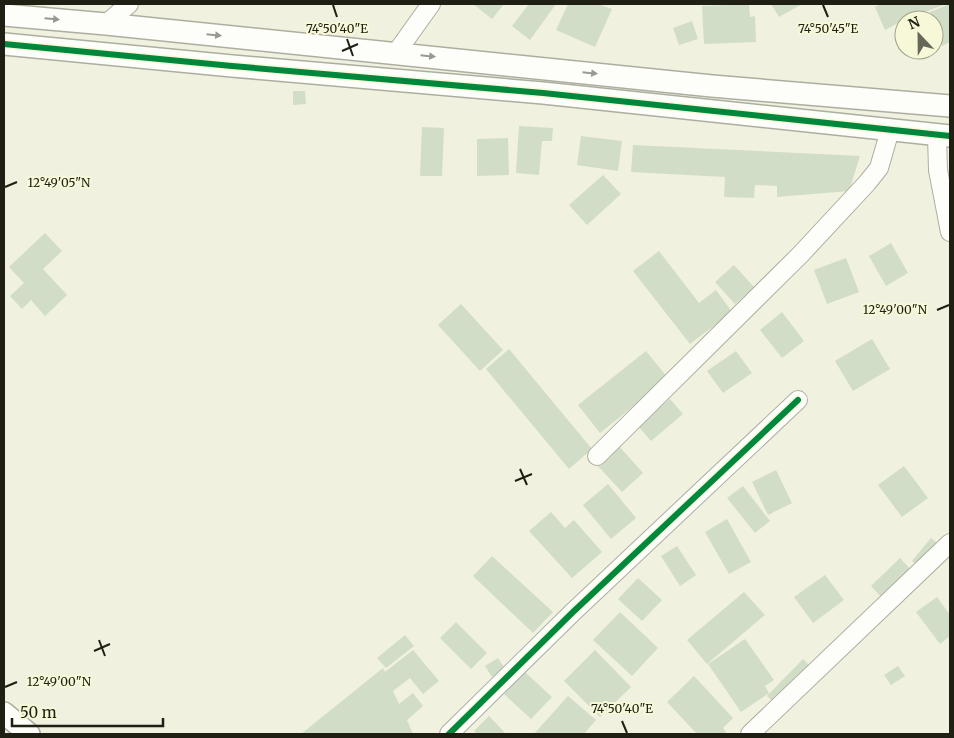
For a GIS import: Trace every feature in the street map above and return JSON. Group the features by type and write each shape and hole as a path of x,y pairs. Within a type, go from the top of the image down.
{"street":[{"path":"106,24 129,4"},
{"path":"396,53 431,4"},
{"path":"4,16 106,24 712,86 950,106"},
{"path":"4,44 707,110 944,136 938,170 950,232"},
{"path":"707,110 712,86"},
{"path":"597,456 802,254 868,183 879,168 890,130"},
{"path":"450,734 573,612 798,400"},
{"path":"750,734 950,544"},
{"path":"4,713 29,734"}],"building":[{"path":"473,4 504,4 492,19"},
{"path":"529,4 556,4 530,40 512,26"},
{"path":"568,4 598,4 612,9 595,47 556,30"},
{"path":"749,4 750,17 755,16 756,42 704,44 702,6"},
{"path":"771,4 802,4 779,17"},
{"path":"881,4 946,4 930,10 894,10 894,25 885,30 875,7"},
{"path":"950,4 950,42 944,45 944,10 935,10"},
{"path":"692,21 698,39 679,45 673,28"},
{"path":"293,91 305,91 306,104 293,105"},
{"path":"519,126 553,128 552,141 542,141 539,175 516,173"},
{"path":"422,127 444,128 442,176 420,176"},
{"path":"581,136 622,141 618,171 577,165"},
{"path":"508,138 509,175 477,176 477,139"},
{"path":"633,145 860,156 849,191 777,197 777,186 755,185 754,198 724,197 725,177 631,172"},
{"path":"603,175 621,194 587,225 569,205"},
{"path":"45,233 62,251 43,269 67,295 45,316 31,300 22,309 10,296 24,283 9,267"},
{"path":"891,243 908,273 886,286 869,256"},
{"path":"659,251 699,303 716,290 732,312 690,344 633,271"},
{"path":"846,258 859,292 827,304 814,270"},
{"path":"734,265 754,287 735,304 715,282"},
{"path":"461,304 503,350 480,371 438,325"},
{"path":"782,312 804,341 782,358 760,330"},
{"path":"872,339 890,369 853,391 835,361"},
{"path":"509,349 592,449 569,469 486,369"},
{"path":"646,351 668,378 600,433 578,405"},
{"path":"736,351 752,373 723,393 707,371"},
{"path":"670,399 683,414 651,441 638,426"},
{"path":"618,445 643,473 622,492 597,465"},
{"path":"904,466 928,498 902,517 878,485"},
{"path":"776,470 792,503 768,515 752,482"},
{"path":"608,484 636,518 611,539 583,505"},
{"path":"743,486 770,521 755,533 727,498"},
{"path":"551,512 565,528 574,520 602,552 572,578 529,531"},
{"path":"727,519 751,562 729,574 705,532"},
{"path":"931,538 941,546 923,569 912,561"},
{"path":"677,546 696,575 680,586 661,556"},
{"path":"492,556 553,612 533,633 473,576"},
{"path":"900,558 912,571 883,599 871,586"},
{"path":"825,575 844,600 813,623 794,597"},
{"path":"638,578 662,600 642,621 618,599"},
{"path":"744,592 765,615 707,664 687,640"},
{"path":"937,597 950,615 950,636 940,644 916,612"},
{"path":"620,612 658,648 632,676 593,640"},
{"path":"456,622 487,653 471,669 440,638"},
{"path":"405,635 414,646 386,668 377,658"},
{"path":"745,639 774,680 765,686 769,693 741,712 708,664"},
{"path":"413,650 439,681 423,694 410,678 393,691 399,704 413,693 423,706 407,720 413,734 301,734 383,668 385,672"},
{"path":"595,650 631,687 600,717 564,681"},
{"path":"498,658 505,669 492,677 485,666"},
{"path":"803,659 814,670 778,707 767,696"},
{"path":"898,666 905,676 891,685 884,675"},
{"path":"525,672 552,697 531,719 504,694"},
{"path":"694,676 733,718 723,728 726,732 724,734 697,734 667,702"},
{"path":"568,696 596,720 584,734 534,734"},
{"path":"489,716 506,734 477,734 474,731"}],"cycle path":[{"path":"4,44 543,93 950,136"},
{"path":"449,734 573,612 798,400"}]}
